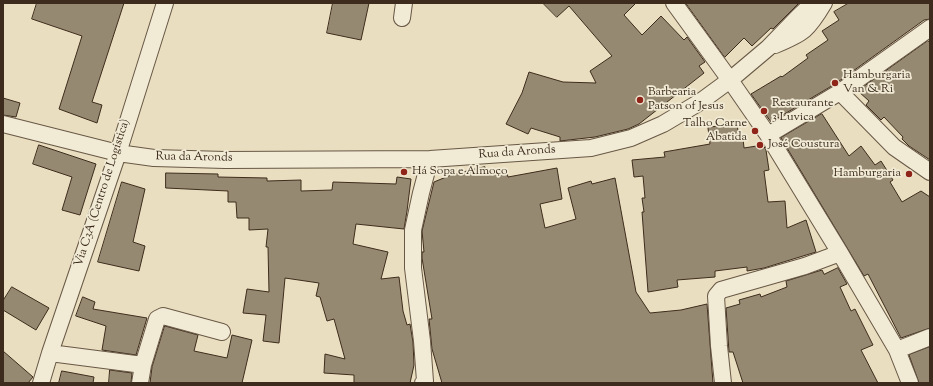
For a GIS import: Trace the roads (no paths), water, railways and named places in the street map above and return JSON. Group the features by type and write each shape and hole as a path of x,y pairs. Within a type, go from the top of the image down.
{"street":[{"name":"Via C3A (Centro de Logística)","path":"41,383 118,153 165,3"},
{"path":"674,3 768,135 897,350 910,383"},
{"path":"768,48 813,3"},
{"path":"768,48 803,32 811,25 824,3"},
{"path":"768,135 840,92 930,28"},
{"name":"Rua da Aronds","path":"3,124 118,153 154,158 226,160 430,159 591,148 630,138 669,120 700,102 730,80 768,48"},
{"path":"840,92 894,147 930,172"},
{"path":"425,382 422,341 413,268 413,230 430,159"},
{"path":"723,383 716,296 719,292 721,290 805,266 840,253"},
{"path":"140,383 143,365 157,320 160,317 163,316 222,332"},
{"path":"897,350 930,337"},
{"path":"50,353 143,365"}],"place":[{"name":"Hamburgaria Van & Ri","path":"835,83"},
{"name":"Barbearia Patson of Jesus","path":"640,100"},
{"name":"Restaurante 3 Luvica","path":"764,111"},
{"name":"Talho Carne Abatida","path":"755,131"},
{"name":"José Coustura","path":"760,145"},
{"name":"Há Sopa e Almoço","path":"404,172"},
{"name":"Hamburgaria","path":"909,174"}]}
